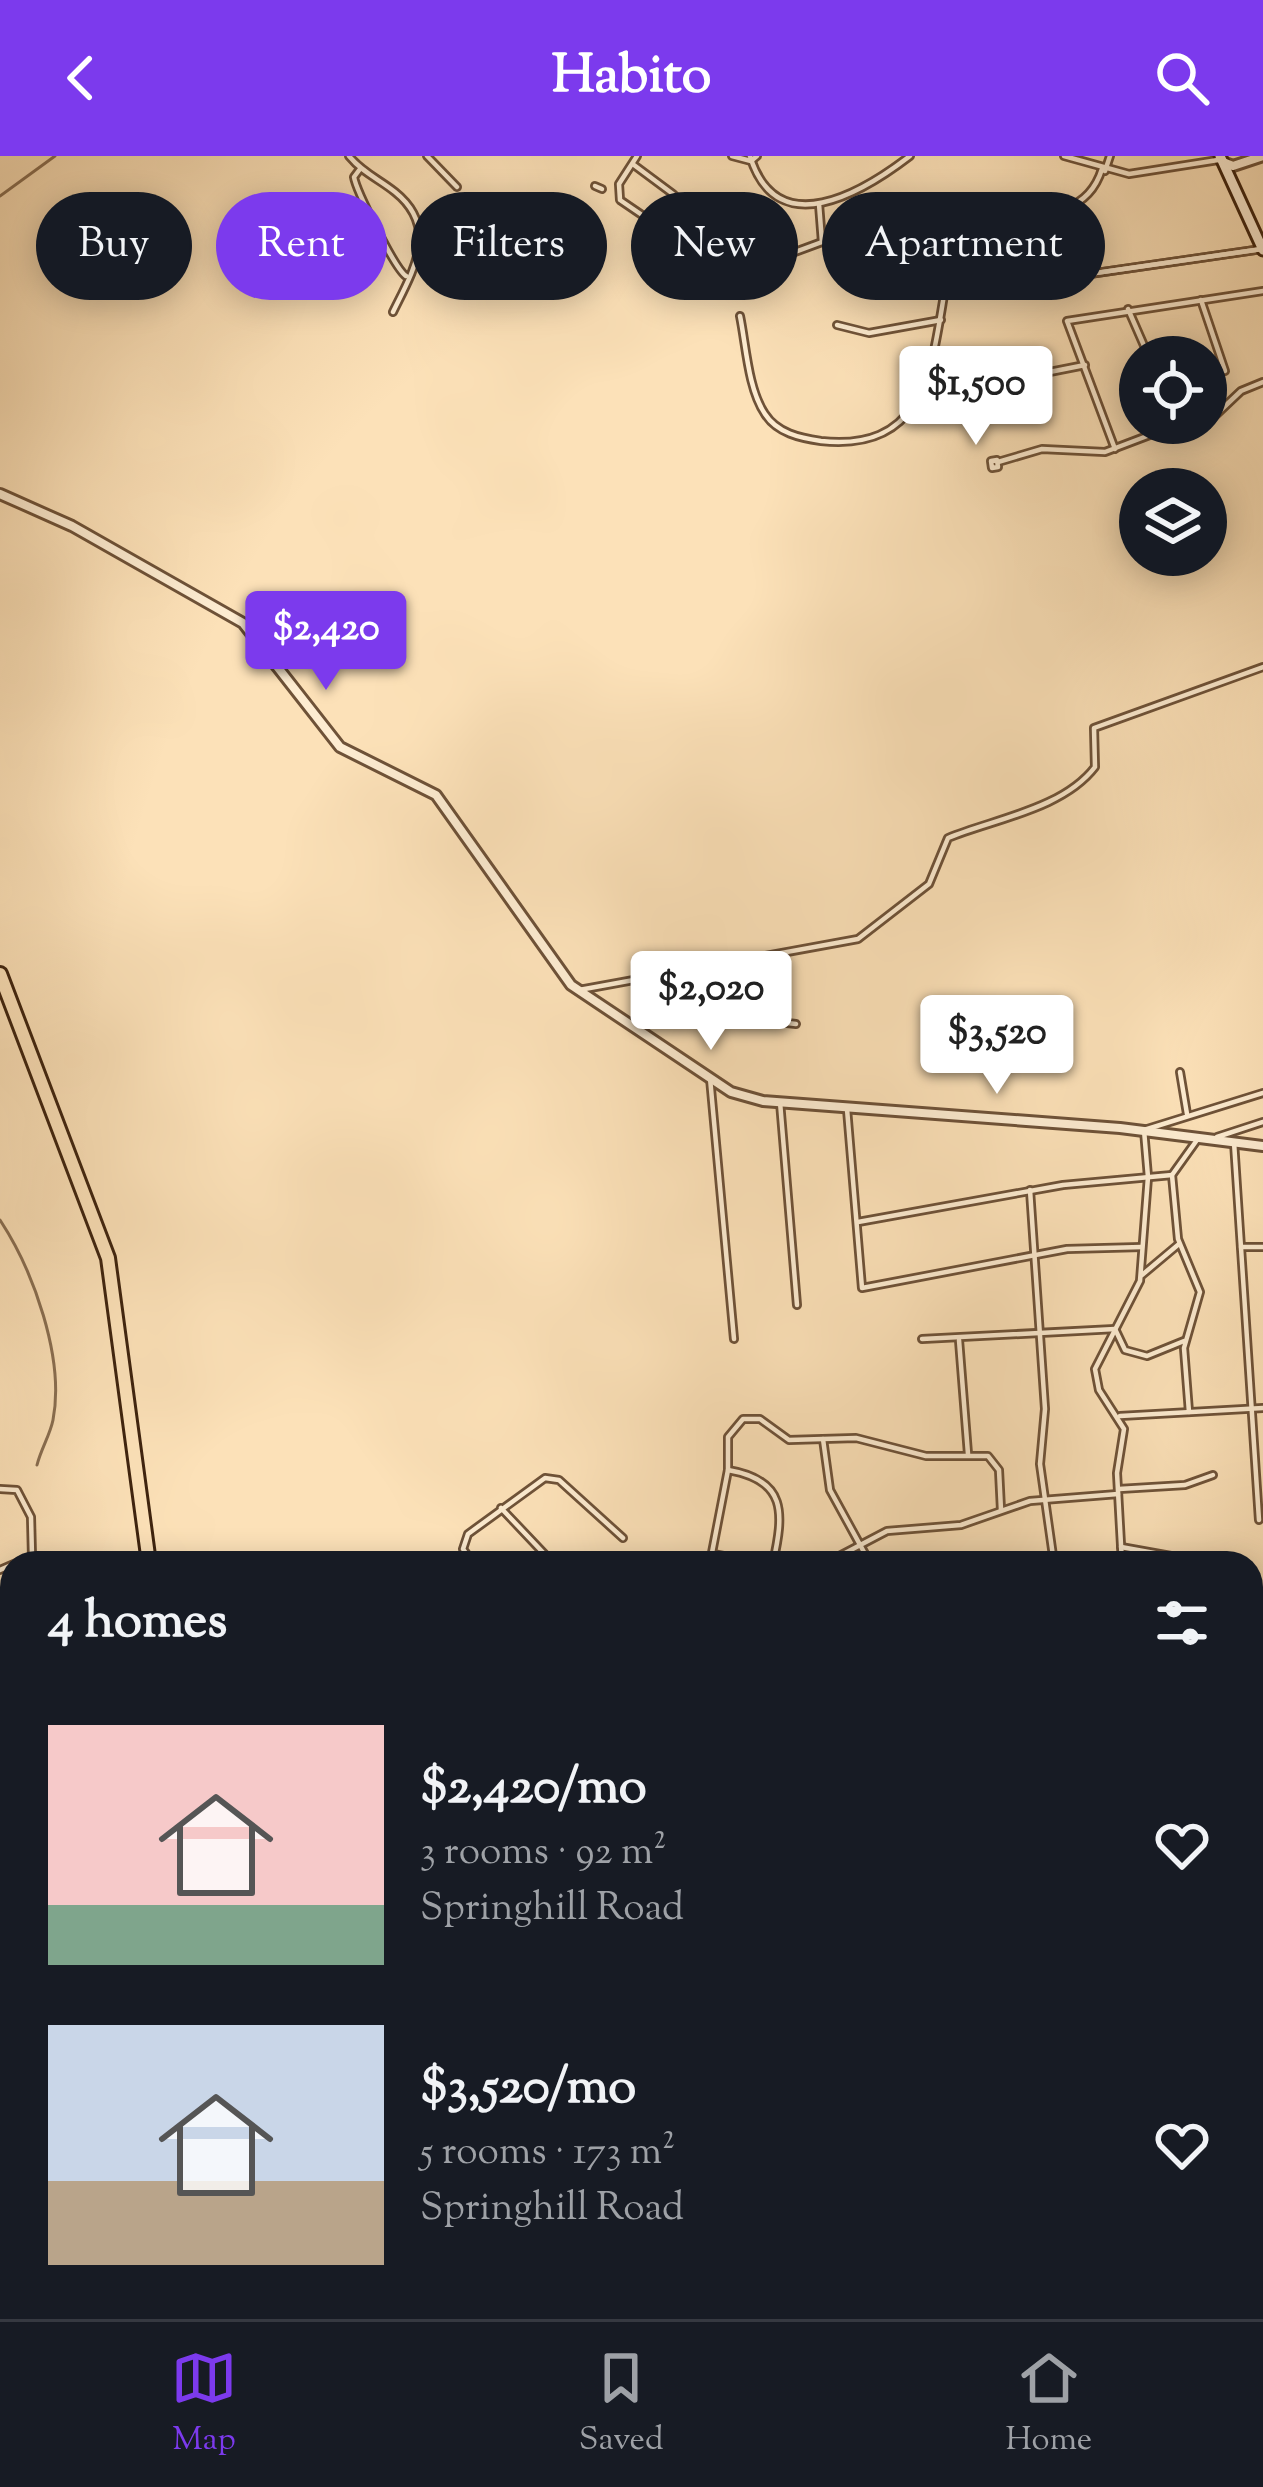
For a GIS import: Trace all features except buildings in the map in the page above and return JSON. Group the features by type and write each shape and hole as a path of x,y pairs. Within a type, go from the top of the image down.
{"highway":[{"path":"0,974 108,1258 120,1316 147,1551"}],"main road":[{"path":"1222,159 1259,231 1263,249"}],"street":[{"path":"350,156 400,196 416,217 422,247 393,312"},
{"path":"427,156 457,187"},
{"path":"631,208 620,200 619,186 637,156"},
{"path":"732,156 753,158 761,181 779,199 819,204 860,190 910,156"},
{"path":"1064,156 1104,170 1138,174 1214,158 1233,166 1263,156"},
{"path":"1094,192 1111,156"},
{"path":"1182,156 1186,164"},
{"path":"632,164 670,192"},
{"path":"361,169 354,177 356,190 374,216 393,266 406,276"},
{"path":"798,251 822,242 819,204"},
{"path":"740,316 760,404 772,422 792,434 848,442 899,425 928,379 944,295 1263,249"},
{"path":"1115,449 1067,322 1263,291"},
{"path":"1201,299 1213,336"},
{"path":"1128,309 1140,336"},
{"path":"837,325 869,333 941,320"},
{"path":"928,379 1009,380 1085,365"},
{"path":"998,463 1042,449 1088,454 1151,434 1208,425 1241,391 1263,382"},
{"path":"0,494 106,544 248,627 340,747 434,793 550,962 578,991 746,1098 1144,1130 1263,1146"},
{"path":"578,991 702,964 860,938 929,884 950,837 1050,801 1087,776 1095,767 1094,728 1263,667"},
{"path":"702,964 752,1018 796,1024"},
{"path":"1180,1072 1187,1116"},
{"path":"710,1078 734,1339"},
{"path":"1144,1130 1263,1093"},
{"path":"780,1102 797,1305"},
{"path":"847,1108 862,1288 1072,1248 1142,1247"},
{"path":"1212,1139 1263,1122"},
{"path":"1141,1276 1148,1177 1144,1130"},
{"path":"1189,1412 1184,1341 1200,1292 1179,1244 1172,1175 1199,1137"},
{"path":"1234,1142 1259,1460 1259,1520"},
{"path":"856,1222 1030,1190 1172,1175"},
{"path":"1030,1190 1045,1423 1040,1463 1053,1551"},
{"path":"1120,1551 1118,1491 1124,1436 1120,1416 1095,1376 1098,1355 1141,1276 1179,1244"},
{"path":"1241,1246 1263,1247"},
{"path":"1115,1328 1133,1355 1152,1354 1184,1341"},
{"path":"922,1339 1115,1328"},
{"path":"959,1340 968,1455"},
{"path":"1120,1416 1263,1408"},
{"path":"714,1551 728,1470 729,1433 746,1418 762,1420 788,1440 861,1438 922,1455 988,1456 998,1466 1000,1510"},
{"path":"823,1439 828,1482 863,1551"},
{"path":"728,1470 757,1476 776,1498 781,1521 775,1551"},
{"path":"844,1551 895,1529 961,1526 1000,1510 1048,1500 1185,1485 1213,1475"},
{"path":"464,1551 465,1537 539,1480 554,1478 623,1538"},
{"path":"0,1489 17,1490 27,1502 32,1551"},
{"path":"501,1508 542,1551"},
{"path":"1120,1547 1141,1551"}],"waterway":[{"path":"0,196 55,156"},
{"path":"0,1220 24,1264 50,1343 56,1396 37,1465"}]}
